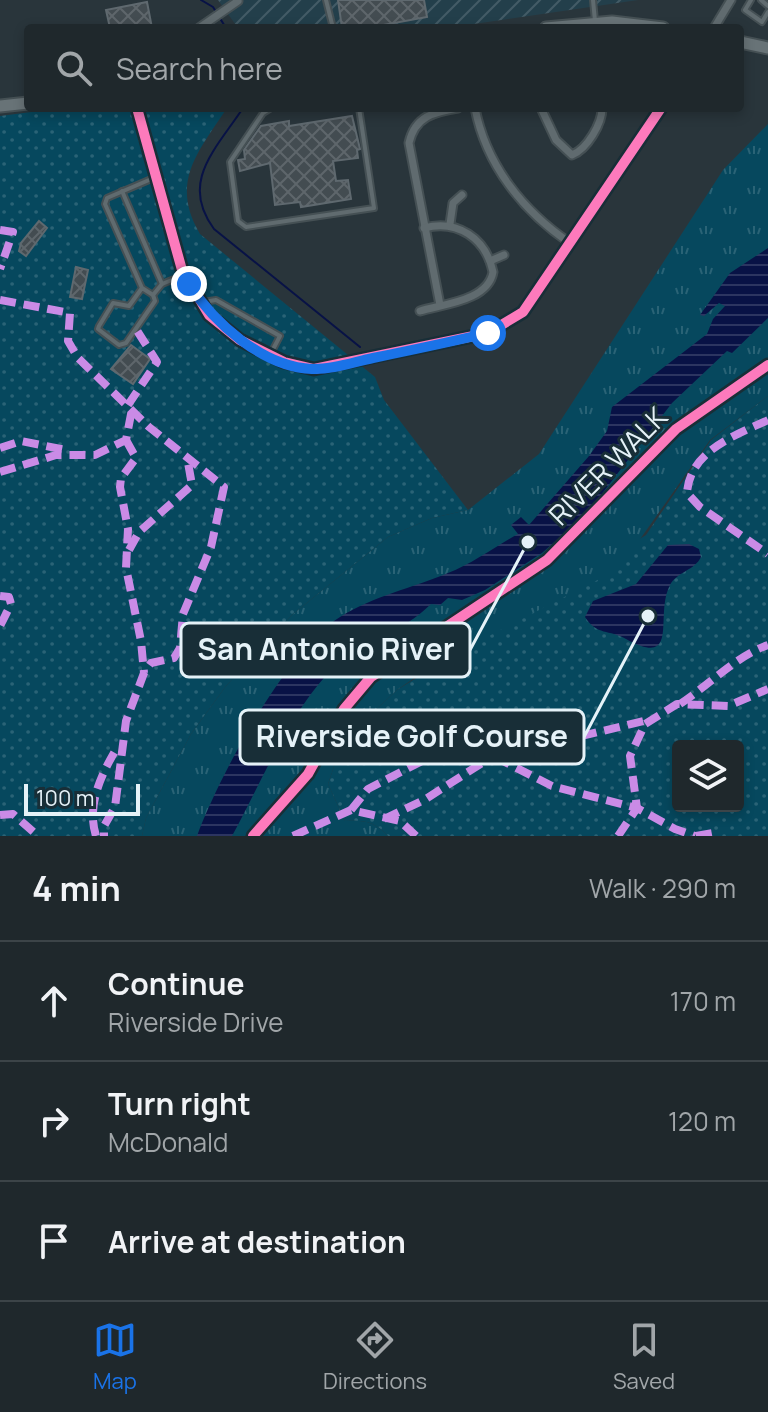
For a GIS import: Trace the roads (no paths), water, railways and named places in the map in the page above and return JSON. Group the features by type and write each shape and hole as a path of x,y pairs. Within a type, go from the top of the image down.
{"main road":[{"path":"586,24 609,24"},
{"path":"744,43 768,48"},
{"path":"0,106 24,103"}],"street":[{"path":"205,24 238,0"},
{"path":"716,24 731,0"},
{"path":"138,112 184,274 209,315 240,340 270,355 314,369 502,327 523,312 658,112"},
{"path":"439,112 420,120 411,135 409,152 440,305"},
{"path":"476,112 488,149 513,191 546,227 570,243"},
{"path":"543,112 556,140 572,155 579,152 601,120 602,112"},
{"path":"450,224 453,203 462,195"},
{"path":"420,311 484,289 493,276 490,261 472,237 450,224 424,228"},
{"path":"490,261 504,255"}],"lane":[{"path":"326,0 332,24"},
{"path":"593,0 596,23"},
{"path":"751,0 745,10 762,22 768,12"},
{"path":"761,0 768,6"},
{"path":"265,112 230,162 238,221 246,227 374,208 360,112"},
{"path":"142,288 129,306 113,303 99,326 98,329 119,345 126,343 155,301 153,295 142,288 105,204 107,198 156,177"},
{"path":"122,191 162,284"},
{"path":"153,295 162,284 184,274"},
{"path":"201,303 216,300 280,336 270,355"}],"waterway":[{"path":"201,0 213,7 224,24"},
{"path":"240,112 205,166 200,196 204,212 214,229 360,347"}],"place":[{"name":"San Antonio River","path":"528,542"},
{"name":"Riverside Golf Course","path":"648,616"}]}
